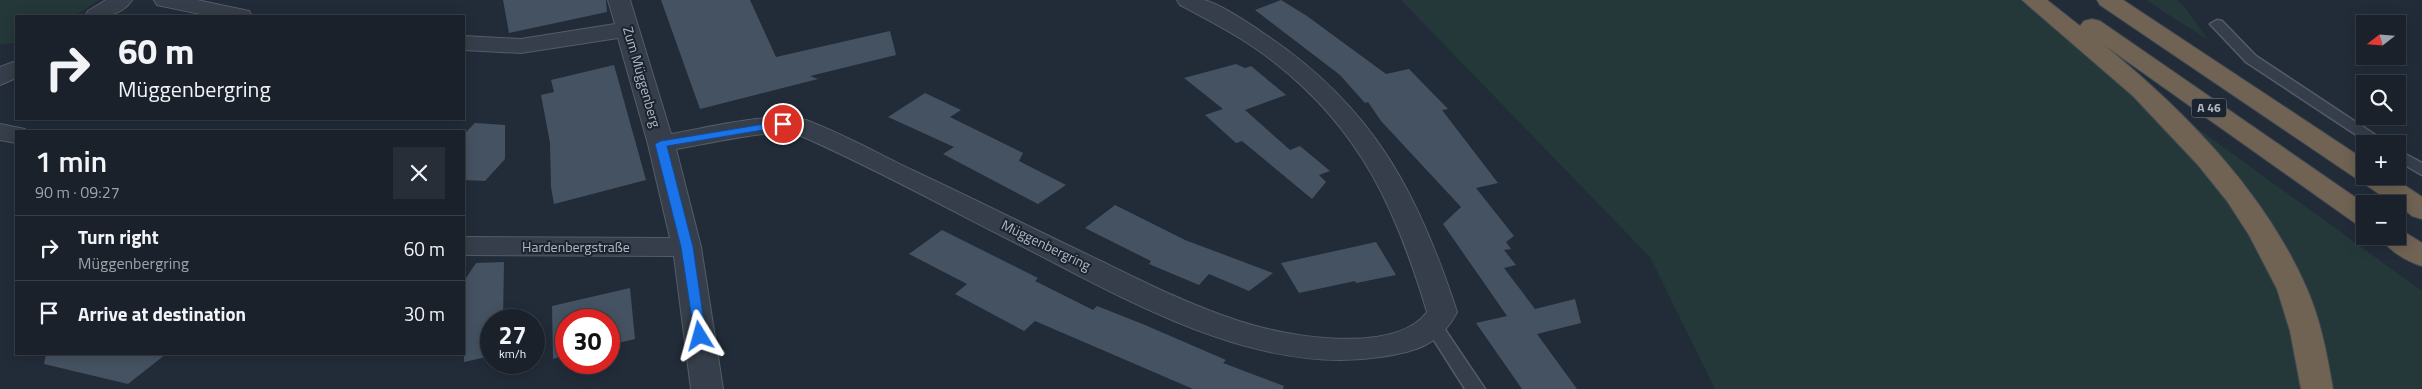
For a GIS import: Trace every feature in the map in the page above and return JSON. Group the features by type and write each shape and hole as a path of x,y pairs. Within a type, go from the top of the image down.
{"highway":[{"path":"2033,0 2147,95 2185,132 2242,200 2287,277 2304,324 2317,389"},
{"name":"A 46","path":"2053,0 2356,211"},
{"name":"A 46","path":"2108,0 2356,166"},
{"path":"2385,185 2422,210"},
{"path":"2406,245 2422,256"}],"street":[{"path":"98,15 121,0"},
{"path":"165,0 236,15"},
{"name":"Zum Müggenberg","path":"619,0 661,144 687,247 707,389"},
{"path":"1188,0 1224,18 1288,61 1331,98 1357,130 1394,183 1414,224 1442,312 1434,326"},
{"path":"465,43 521,46 628,29"},
{"path":"0,78 15,69"},
{"name":"Müggenbergring","path":"661,144 768,126 797,125 1146,295 1239,332 1278,342 1325,350 1370,348 1407,341 1434,326"},
{"path":"0,132 15,136"},
{"name":"Hardenbergstraße","path":"465,246 687,247"}],"lane":[{"path":"2217,24 2251,59 2366,135"},
{"path":"2406,160 2422,170"},
{"path":"1434,326 1476,389"}],"green space":[{"path":"0,0 99,0 76,15 15,15 15,43 0,44"},
{"path":"1401,0 2020,0 2422,291 2422,389 1715,389 1650,257"},
{"path":"2146,0 2176,0 2184,6 2208,40"}],"building":[{"path":"503,0 606,0 607,12 509,33"},
{"path":"661,0 750,0 776,57 890,31 896,55 810,76 818,79 700,109"},
{"path":"1281,0 1307,16 1386,74 1409,69 1448,109 1442,110 1498,183 1476,188 1514,236 1506,242 1511,249 1504,250 1516,265 1504,268 1535,309 1575,299 1581,323 1537,334 1577,389 1522,389 1476,323 1507,316 1443,224 1461,207 1381,121 1368,102 1365,103 1340,75 1255,10"},
{"path":"1236,64 1245,68 1251,66 1286,95 1245,110 1290,150 1300,146 1330,171 1319,175 1326,182 1312,199 1242,141 1236,143 1205,115 1223,109 1184,78"},
{"path":"614,65 646,180 554,204 551,187 550,143 541,95 554,92 551,80"},
{"path":"925,93 961,110 950,117 1023,153 1019,161 1066,185 1038,204 943,154 954,147 888,117"},
{"path":"475,123 505,125 505,159 485,181 465,180 465,133"},
{"path":"1115,205 1185,240 1273,273 1249,291 1209,274 1199,285 1149,264 1151,261 1085,228"},
{"path":"942,230 1038,278 1035,281 1093,310 1097,306 1145,325 1226,360 1223,363 1284,386 1283,389 1193,389 1035,321 1024,331 955,294 967,284 909,254"},
{"path":"1376,242 1396,275 1356,283 1355,281 1299,293 1281,263"},
{"path":"504,262 503,309 480,309 480,358 464,362 465,355 465,280 476,263"},
{"path":"630,288 635,339 620,342 620,309 555,309 555,358 553,359 552,306"},
{"path":"46,355 165,355 128,384 44,364"}],"route":[{"path":"700,336 687,247 661,144 783,124"}]}
